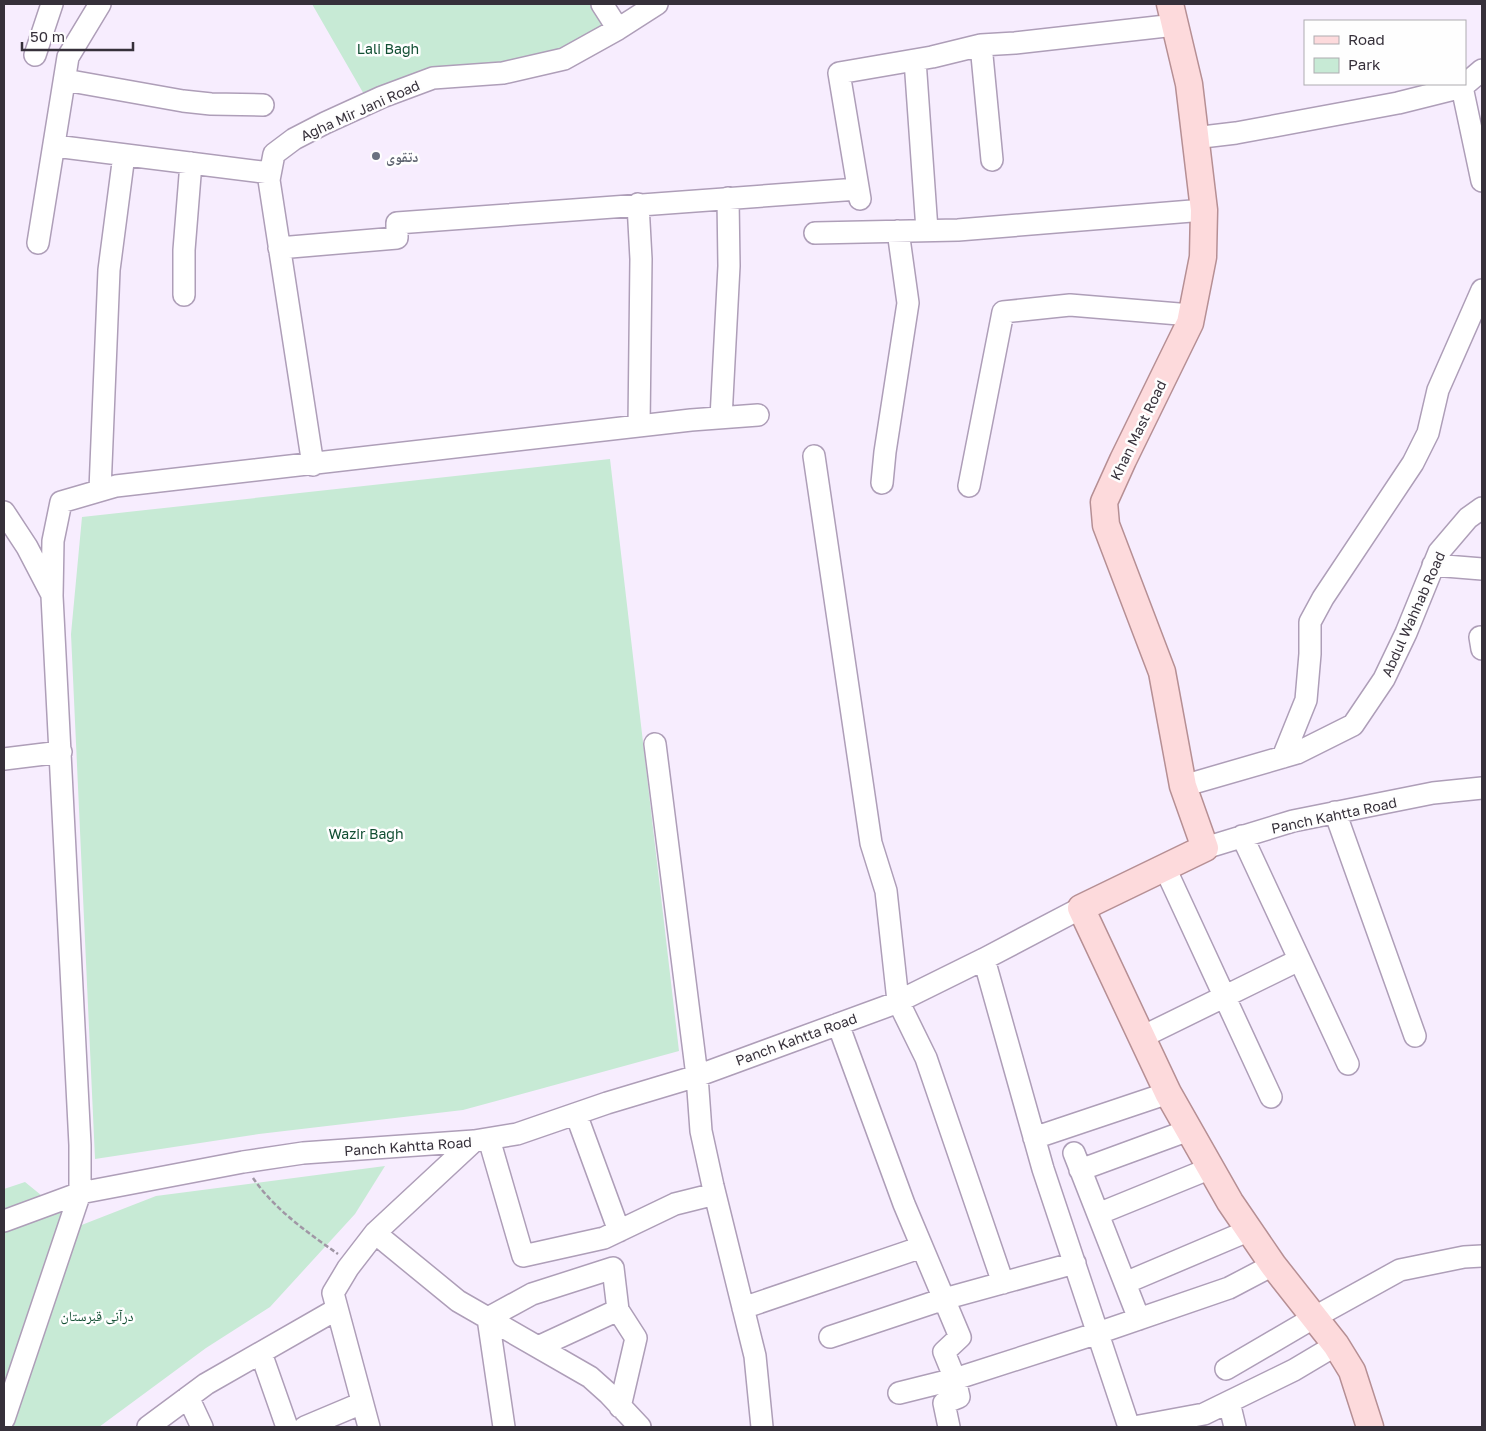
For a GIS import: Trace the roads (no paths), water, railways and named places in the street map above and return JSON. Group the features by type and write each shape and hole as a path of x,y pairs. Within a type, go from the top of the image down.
{"main road":[{"name":"Khan Mast Road","path":"1173,14 1189,84 1204,210 1203,257 1190,323 1104,502 1106,525 1162,672 1183,786 1205,848"},
{"name":"Panch Kahtta Road","path":"1081,908 1205,848"},
{"path":"1081,908 1168,1093 1230,1202 1273,1265 1336,1344 1352,1371 1370,1427"}],"street":[{"path":"35,55 52,4"},
{"path":"38,243 68,57 100,4"},
{"path":"602,4 618,29"},
{"name":"Agha Mir Jani Road","path":"312,464 269,180 274,154 294,140 325,123 382,97 434,78 503,73 564,59 618,29 657,4"},
{"path":"279,248 398,238 397,223 728,198 859,194 839,73 915,60 981,45 1015,43 1173,14"},
{"path":"981,45 992,160"},
{"path":"915,60 927,230"},
{"path":"1466,84 1482,70"},
{"path":"65,80 183,101 211,104 263,105"},
{"path":"1194,138 1236,133 1398,103 1464,85"},
{"path":"1462,87 1482,180"},
{"path":"55,146 270,173"},
{"path":"100,490 109,270 113,226 124,155"},
{"path":"184,295 184,250 191,163"},
{"path":"721,418 729,266 728,198"},
{"path":"638,204 641,259 639,426"},
{"path":"815,233 958,230 1204,210"},
{"path":"882,483 908,303 898,231"},
{"path":"1284,757 1306,700 1310,654 1310,622 1323,598 1413,462 1428,433 1438,390 1482,290"},
{"path":"969,486 1003,312 1070,305 1191,315"},
{"path":"4,1419 80,1193 80,1145 62,752 52,596 53,541 61,502 116,486 639,426 758,415"},
{"path":"814,456 871,843 886,890 898,1001 926,1058 1003,1283"},
{"name":"Abdul Wahhab Road","path":"1183,786 1297,753 1353,725 1384,679 1406,632 1439,552 1468,518 1482,508"},
{"path":"4,512 28,547 52,596"},
{"path":"1434,565 1482,569"},
{"path":"655,744 697,1076 701,1131 755,1356 762,1427"},
{"path":"4,759 62,752"},
{"name":"Panch Kahtta Road","path":"1205,848 1293,821 1434,794 1482,788"},
{"path":"1336,812 1415,1036"},
{"path":"1242,836 1348,1064"},
{"path":"1165,868 1271,1097"},
{"name":"Panch Kahtta Road","path":"4,1221 80,1193 243,1162 303,1153 482,1140 517,1134 697,1076 898,1001 984,959 1081,908"},
{"path":"984,959 1034,1138 1129,1427"},
{"path":"1142,1037 1299,960"},
{"path":"838,1024 904,1204 960,1337 944,1352 955,1379 959,1397 944,1402 949,1427"},
{"path":"1034,1138 1168,1093"},
{"path":"576,1114 619,1231"},
{"path":"1139,1319 1077,1161 1189,1130"},
{"path":"369,1427 333,1293 374,1233 482,1140 523,1256 604,1238 675,1204 715,1194"},
{"path":"1098,1214 1211,1168"},
{"path":"1125,1283 1250,1230"},
{"path":"374,1233 458,1301 590,1378 640,1427"},
{"path":"743,1308 922,1246"},
{"path":"1226,1369 1400,1270 1464,1257 1482,1256"},
{"path":"830,1337 944,1299 1075,1263"},
{"path":"899,1393 955,1379 1098,1334 1229,1288 1273,1265"},
{"path":"488,1318 532,1294 612,1268 618,1310 636,1338 620,1407"},
{"path":"148,1427 206,1384 337,1309"},
{"path":"538,1347 618,1310"},
{"path":"488,1318 504,1427"},
{"path":"1134,1427 1192,1422 1204,1414 1294,1370 1336,1344"},
{"path":"260,1353 287,1427"},
{"path":"188,1397 202,1427"},
{"path":"305,1427 362,1402"},
{"path":"1229,1402 1235,1427"}],"place":[{"name":"دتقوى","path":"376,156"}],"park label":[{"name":"Lali Bagh","path":"388,48"},
{"name":"Wazir Bagh","path":"366,833"},
{"name":"درآنی قبرستان","path":"97,1315"}]}
